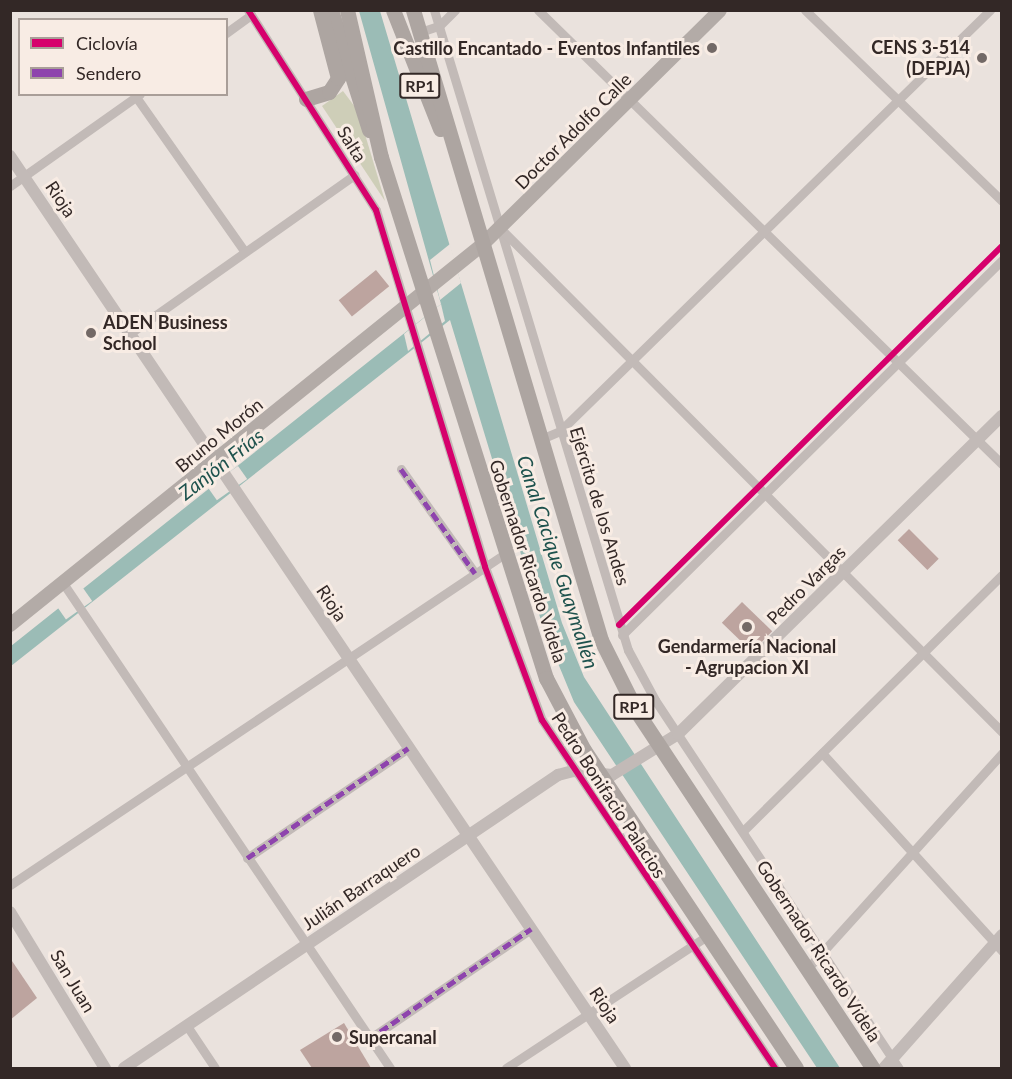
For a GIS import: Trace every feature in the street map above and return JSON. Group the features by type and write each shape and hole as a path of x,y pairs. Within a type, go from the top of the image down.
{"highway":[{"path":"306,99 329,92 338,78 320,10"},
{"path":"331,10 381,157"},
{"name":"Gobernador Ricardo Videla","path":"347,10 381,157 503,555 546,678 600,776 796,1068"},
{"name":"Gobernador Ricardo Videla","path":"393,10 424,98 455,159"},
{"name":"Gobernador Ricardo Videla","path":"413,10 455,159 601,640 659,746 873,1068"}],"main road":[{"name":"Doctor Adolfo Calle","path":"452,269 500,228 720,10"},
{"name":"Bruno Morón","path":"10,625 452,269"}],"street":[{"name":"Ejército de los Andes","path":"434,10 622,635 678,734 899,1068"},
{"path":"420,32 439,26 454,10"},
{"path":"538,10 1002,464"},
{"path":"805,10 1002,201"},
{"path":"541,439 560,432 990,10"},
{"name":"Salta","path":"250,13 376,210 408,304"},
{"path":"228,31 250,13"},
{"path":"10,186 138,96 244,252"},
{"name":"Rioja","path":"10,156 625,1068"},
{"path":"129,334 354,175"},
{"path":"500,228 632,362 925,650 1002,732"},
{"path":"622,635 1002,260"},
{"name":"Pedro Bonifacio Palacios","path":"408,304 485,567 526,688 573,771 776,1068"},
{"name":"Pedro Vargas","path":"600,776 627,767 678,734 1002,416"},
{"path":"400,470 475,573"},
{"path":"10,885 503,555"},
{"path":"743,831 1002,575"},
{"path":"63,583 390,1068"},
{"path":"247,858 408,748"},
{"path":"822,753 999,943 892,1056 884,1068"},
{"path":"808,968 1002,753"},
{"path":"573,771 600,776"},
{"name":"Julián Barraquero","path":"124,1068 468,836 573,771"},
{"name":"San Juan","path":"10,912 105,1068"},
{"path":"369,1039 531,929"},
{"path":"506,1068 707,936"},
{"path":"187,1026 215,1068"}],"green space":[{"path":"343,91 358,111 385,201 322,106"}],"water":[{"path":"359,11 380,11 562,623 584,677 840,1068 817,1068 574,702 543,627 450,320 11,666 11,646 441,304"}],"pier":[{"path":"450,244 461,283 440,300 430,260"},
{"path":"441,304 445,321 408,351 404,334"},
{"path":"238,466 247,479 217,500 208,487"},
{"path":"83,588 92,601 66,619 57,606"}],"building":[{"path":"376,270 389,286 352,317 339,300"},
{"path":"909,529 939,559 927,570 898,540"},
{"name":"Gendarmería Nacional - Agrupacion XI","path":"742,602 772,631 752,652 722,623"},
{"path":"10,958 37,998 10,1020"},
{"name":"Supercanal","path":"344,1023 371,1068 312,1068 300,1050"}],"marked path":[{"path":"401,469 475,573"},
{"path":"247,858 408,748"},
{"path":"369,1039 531,929"}],"cycle path":[{"path":"248,10 376,210 485,567 542,720 775,1068"},
{"path":"619,625 1002,246"}],"place":[{"name":"Castillo Encantado - Eventos Infantiles","path":"712,48"},
{"name":"CENS 3-514 (DEPJA)","path":"982,58"},
{"name":"ADEN Business School","path":"91,333"},
{"name":"Gendarmería Nacional - Agrupacion XI","path":"747,627"},
{"name":"Supercanal","path":"337,1037"}],"water label":[{"name":"Zanjón Frías","path":"221,464"},
{"name":"Canal Cacique Guaymallén","path":"558,562"}]}
